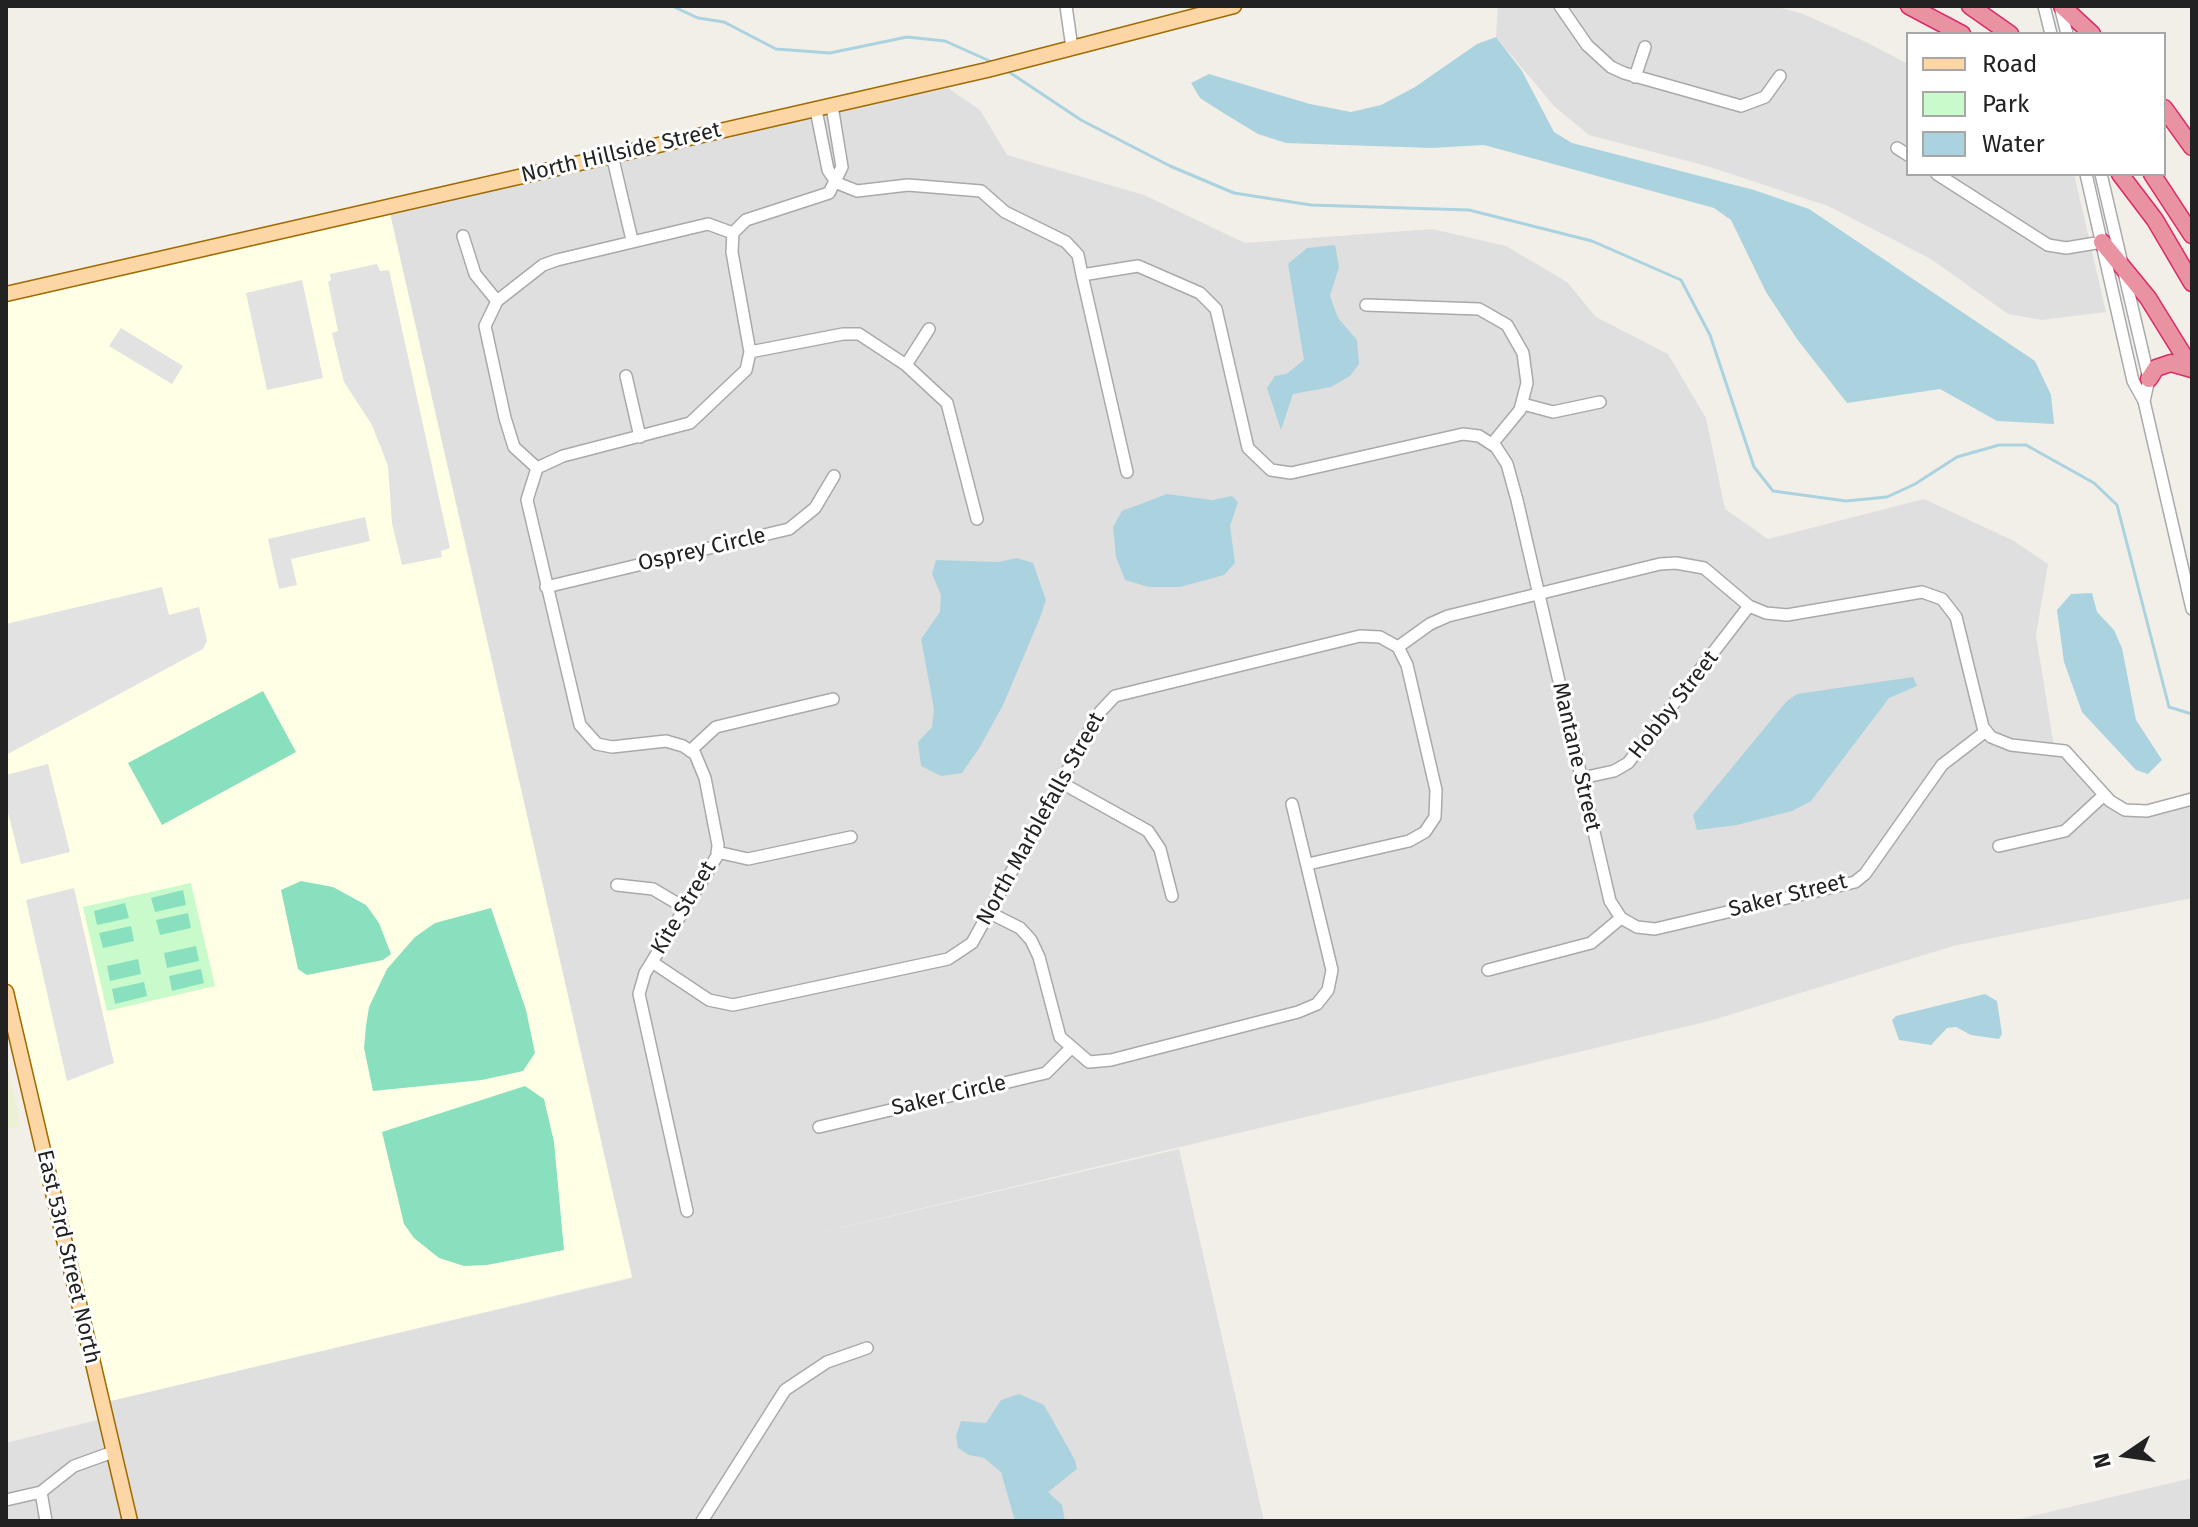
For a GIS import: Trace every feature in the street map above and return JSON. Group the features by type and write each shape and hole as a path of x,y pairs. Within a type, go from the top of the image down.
{"highway":[{"path":"1909,6 1960,32"},
{"path":"1926,6 1961,32"},
{"path":"1970,6 2007,32"},
{"path":"2061,6 2090,32"},
{"path":"2166,111 2192,147"},
{"path":"2122,176 2192,283"},
{"path":"2153,176 2192,235"},
{"path":"2102,242 2122,263 2183,349 2192,369"},
{"path":"2149,379 2156,368 2171,363 2192,369"}],"main road":[{"name":"North Hillside Street","path":"6,294 987,70 1234,6"},
{"name":"East 53rd Street North","path":"6,992 130,1521"}],"street":[{"path":"1066,6 1072,48"},
{"path":"1560,6 1598,57 1611,67 1635,77 1741,106 1765,97 1780,76"},
{"path":"2044,6 2050,32"},
{"path":"2061,6 2067,32"},
{"path":"1635,77 1645,47"},
{"path":"832,106 842,167 837,183 829,193 817,200 746,220 733,233 732,252 750,352 746,370 698,417 678,429 563,456 537,468 527,500 575,712 587,736 597,744 612,747 666,741 690,751 716,727 833,699"},
{"path":"816,110 828,170 837,183 857,191 908,185 981,191 1005,212 1066,242 1078,255 1127,472"},
{"path":"1897,148 1906,154"},
{"path":"612,155 632,240"},
{"path":"1940,176 2048,245 2066,248 2102,242"},
{"path":"2086,176 2133,381 2144,401 2192,609"},
{"path":"2101,176 2149,379 2144,401"},
{"path":"537,468 514,447 505,418 485,326 497,301 543,265 632,240 708,224 733,233"},
{"path":"463,236 475,274 497,301"},
{"path":"1082,275 1138,266 1209,300 1216,309 1248,448 1271,470 1291,473 1463,434 1475,435 1492,444 1523,404 1527,383 1523,353 1517,337 1494,316 1479,309 1366,305"},
{"path":"906,365 929,329"},
{"path":"750,352 843,334 859,334 906,365 947,403 977,519"},
{"path":"626,376 640,437"},
{"path":"1523,404 1553,412 1600,402"},
{"name":"Mantane Street","path":"1492,444 1504,457 1510,470 1610,901 1621,918"},
{"name":"Osprey Circle","path":"546,587 789,529 815,508 834,476"},
{"path":"1308,864 1409,841 1425,832 1435,817 1436,790 1407,665 1398,647 1441,619 1538,592 1676,563 1704,568 1749,606 1787,615 1922,592 1942,599 1956,617 1986,731 1991,737 2011,745 2065,751 2104,795 2125,810 2137,812 2192,799"},
{"name":"Hobby Street","path":"1582,778 1614,771 1628,763 1749,606"},
{"name":"North Marblefalls Street","path":"652,962 714,1002 739,1005 948,959 972,943 1104,705 1122,692 1360,636 1380,637 1398,647"},
{"name":"Saker Street","path":"1621,918 1637,927 1655,929 1855,882 1865,874 1942,765 1986,731"},
{"name":"Kite Street","path":"687,1211 639,994 641,981 717,852 705,778 690,751"},
{"path":"1060,782 1148,831 1160,849 1172,896"},
{"path":"1999,846 2065,831 2104,795"},
{"path":"990,913 1020,928 1035,945 1060,1037 1070,1049 1089,1062 1111,1060 1298,1012 1317,1004 1328,990 1332,970 1292,804"},
{"path":"717,852 748,859 851,837"},
{"path":"617,885 653,889 685,908"},
{"path":"1488,970 1591,943 1621,918"},
{"name":"Saker Circle","path":"819,1127 1046,1073 1070,1049"},
{"path":"702,1521 785,1390 827,1362 867,1348"},
{"path":"6,1500 41,1492 74,1466 113,1452"},
{"path":"41,1492 46,1521"}],"shaded area":[{"path":"1498,6 1774,6 1803,14 1866,42 1906,63 1906,176 2074,176 2106,312 2042,320 2008,314 1931,259 1828,206 1710,167 1589,135 1554,106 1496,37"},
{"path":"948,88 980,110 1007,155 1144,195 1245,243 1432,229 1506,246 1567,282 1596,317 1668,354 1706,418 1725,509 1768,539 1924,499 2014,541 2048,564 2036,635 2054,747 2110,801 2136,812 2192,798 2192,898 1953,946 1713,1020 789,1240 1179,1149 1264,1521 6,1521 6,1443 105,1418 102,1403 632,1278 388,205"},
{"path":"388,205 632,1277 102,1403 6,985 6,295"},
{"path":"377,264 380,271 389,270 450,548 441,551 442,557 402,565 392,523 388,466 372,425 344,382 332,333 338,331 328,282 331,280 330,274"},
{"path":"302,280 323,378 267,390 246,293"},
{"path":"121,328 183,366 172,384 109,346"},
{"path":"365,517 370,541 291,559 297,585 279,589 268,539"},
{"path":"162,587 169,615 199,607 207,641 203,649 6,755 6,624"},
{"path":"48,764 70,852 21,864 6,805 6,775"},
{"path":"74,888 114,1063 67,1081 26,900"},
{"path":"6,1060 21,1126 6,1129"},
{"path":"2192,1478 2192,1521 2011,1521"}],"green space":[{"path":"263,691 296,752 162,825 128,763"},
{"path":"301,881 333,887 366,905 379,923 391,954 383,960 307,975 298,969 281,890"},
{"path":"191,883 215,986 107,1011 83,907"},
{"path":"183,890 186,905 155,912 151,898"},
{"path":"125,903 129,918 97,925 94,911"},
{"path":"491,908 526,1010 535,1053 523,1071 482,1080 373,1091 364,1048 366,1026 369,1007 387,969 415,937 435,923"},
{"path":"188,913 191,928 160,935 156,920"},
{"path":"131,926 134,941 103,948 99,933"},
{"path":"196,946 199,961 167,968 164,953"},
{"path":"138,959 141,974 110,981 107,966"},
{"path":"201,969 204,983 172,991 169,976"},
{"path":"144,982 147,996 115,1004 112,989"},
{"path":"525,1086 544,1099 554,1142 564,1250 487,1265 464,1266 439,1258 414,1238 404,1224 382,1132"}],"water":[{"path":"1496,37 1522,71 1554,132 1572,143 1754,190 1809,209 2035,361 2051,395 2054,424 1997,421 1940,389 1847,403 1797,339 1766,292 1731,220 1714,208 1484,145 1430,148 1286,143 1258,134 1225,114 1200,98 1191,83 1209,74 1310,104 1351,112 1381,105 1415,87 1477,44"},
{"path":"1335,245 1339,267 1330,296 1338,318 1357,340 1359,364 1350,376 1331,387 1293,394 1281,430 1267,388 1275,376 1286,374 1304,360 1288,264 1307,248"},
{"path":"1167,494 1212,500 1232,496 1238,502 1230,526 1235,563 1224,575 1180,587 1149,587 1125,580 1116,557 1113,527 1122,511"},
{"path":"1017,558 1033,563 1046,600 1040,618 1003,705 980,747 962,773 941,776 921,766 918,742 932,727 934,709 921,639 940,612 941,595 932,574 936,560 998,562"},
{"path":"2092,593 2097,612 2114,630 2122,648 2136,720 2162,760 2148,774 2136,770 2082,712 2064,662 2057,610 2071,594"},
{"path":"1913,677 1917,686 1889,698 1811,801 1792,811 1737,825 1697,830 1693,815 1786,702 1797,694"},
{"path":"1985,994 1997,1001 2002,1034 1999,1039 1971,1035 1956,1027 1947,1028 1931,1045 1899,1040 1892,1020 1896,1016"},
{"path":"1019,1394 1044,1405 1075,1460 1077,1469 1048,1492 1062,1505 1065,1521 1015,1521 1001,1472 984,1458 969,1455 958,1448 956,1436 961,1421 986,1423 1001,1400"}],"waterway":[{"path":"672,6 698,18 724,22 776,49 830,53 907,37 945,41 992,62"},
{"path":"1006,70 1081,120 1170,166 1234,193 1311,205 1469,210 1592,241 1681,280 1710,335 1754,467 1773,491 1846,501 1887,497 1915,484 1957,457 1999,445 2026,445 2094,483 2117,505 2169,707 2192,714"}]}
